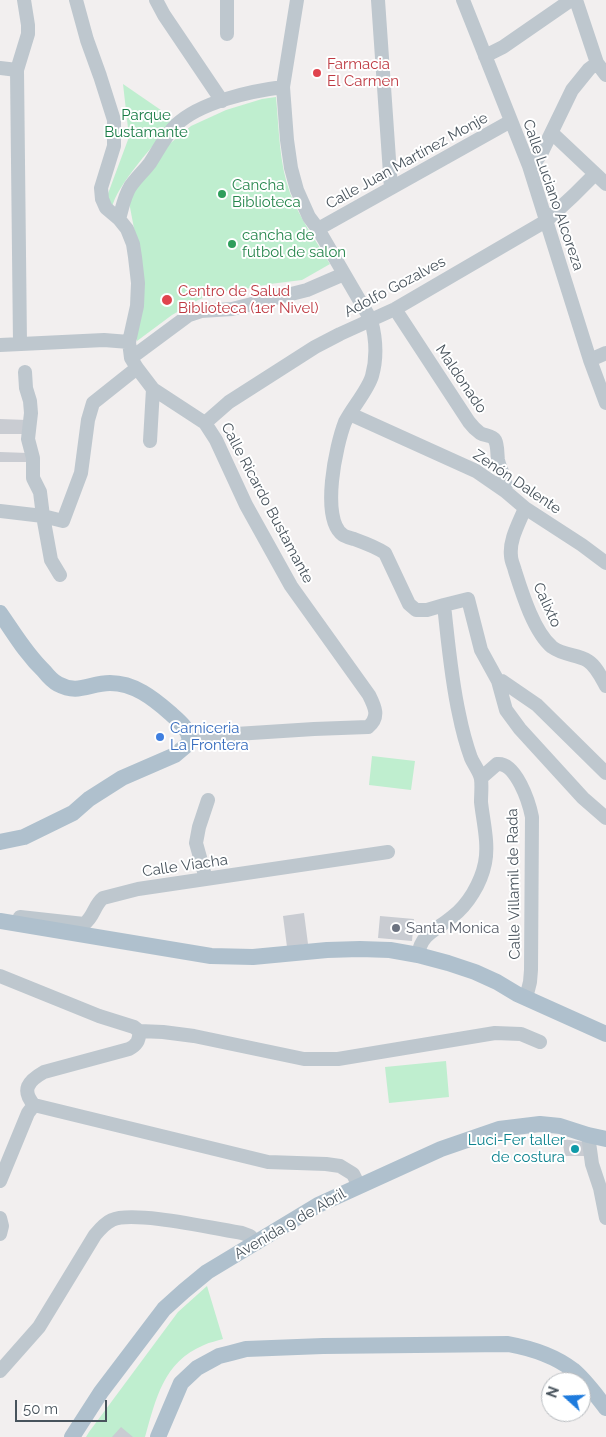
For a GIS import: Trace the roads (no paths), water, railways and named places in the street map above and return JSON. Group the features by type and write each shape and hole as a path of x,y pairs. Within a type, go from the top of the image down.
{"main road":[{"path":"0,613 29,656 55,683 77,689 108,683 132,686 143,692 178,720 190,737 188,744 175,755 122,778 89,799 73,813 24,837 0,842"},
{"path":"0,920 211,956 253,958 327,950 360,949 390,950 418,955 475,972 526,998 606,1034"},
{"name":"Avenida 9 de Abril","path":"72,1437 101,1392 164,1309 184,1290 207,1272 318,1205 441,1148 500,1128 540,1124 560,1126 588,1136 606,1139"},
{"path":"158,1437 176,1392 188,1375 219,1356 246,1349 323,1346 508,1344 533,1349 572,1370 606,1408"}],"street":[{"path":"20,344 17,70 28,34 24,0"},
{"path":"76,0 87,40 114,120 114,146 100,192 106,208 127,229 133,244 138,283 137,306 129,342 134,363"},
{"path":"156,0 164,16 222,102"},
{"path":"227,0 227,34"},
{"path":"297,0 283,87 287,140 293,178 301,202 371,320 374,332 374,368 371,380 345,422 332,480 332,513 336,526 344,536 385,553 409,604 416,610 427,610 468,599 481,650 498,681 506,710 520,729 583,798 606,818"},
{"path":"378,0 391,188"},
{"name":"Calle Luciano Alcoreza","path":"463,0 529,166 590,360 606,403"},
{"path":"485,56 503,47 571,0"},
{"path":"576,0 597,64 606,75"},
{"path":"529,166 536,161 552,133 572,90 589,69 597,64"},
{"path":"0,68 17,70"},
{"path":"119,220 130,186 146,168 175,126 192,114 222,102 254,92 283,87"},
{"name":"Calle Juan Martínez Monje","path":"318,229 511,121"},
{"path":"552,133 606,184"},
{"name":"Adolfo Gozalves","path":"205,423 229,402 314,348 395,309 546,220 595,174"},
{"path":"0,511 43,516 64,522 81,474 88,420 93,403 188,315 201,311 232,309 307,290 344,274"},
{"name":"Maldonado","path":"395,309 469,422 482,435 492,437 495,440 500,470 506,483 505,491"},
{"path":"0,345 104,340 129,342"},
{"path":"590,360 606,353"},
{"name":"Calle Ricardo Bustamante","path":"134,363 153,389 205,423 216,440 246,505 291,586 368,695 374,705 376,718 368,727 190,737"},
{"path":"25,372 26,388 30,401 28,440 33,458 33,478 40,492 51,560 60,575"},
{"path":"150,441 153,389"},
{"name":"Zenón Dalente","path":"350,414 476,471 505,491 525,508 606,563"},
{"name":"Calixto","path":"525,508 513,537 511,556 521,591 533,618 543,638 552,647 562,653 587,660 595,668 606,686"},
{"path":"418,955 421,942 428,934 453,917 472,896 482,874 486,850 481,801 481,778 471,757 458,710 444,605"},
{"path":"498,681 502,681 537,705 606,773"},
{"name":"Calle Villamil de Rada","path":"481,778 497,764 503,764 512,771 530,805 532,817 531,970 526,998"},
{"path":"206,879 196,843 199,826 208,800"},
{"name":"Calle Viacha","path":"0,920 11,916 84,924 91,918 98,902 108,896 138,889 388,852"},
{"path":"0,976 99,1016 134,1027 139,1031 194,1036 304,1059 338,1059 496,1033 521,1034 540,1042"},
{"path":"139,1031 140,1037 135,1046 44,1072 32,1079 27,1089 27,1095 34,1105 268,1162 340,1166 353,1174 359,1186"},
{"path":"0,1181 28,1114 34,1105"},
{"path":"588,1136 592,1164 600,1188 606,1218"},
{"path":"0,1371 39,1327 95,1235 101,1227 112,1220 125,1217 166,1220 242,1233 250,1236 257,1243"},
{"path":"0,1218 2,1226 0,1234"}],"place":[{"name":"Farmacia El Carmen","path":"317,73"},
{"name":"Cancha Biblioteca","path":"222,194"},
{"name":"cancha de futbol de salon","path":"232,244"},
{"name":"Centro de Salud Biblioteca (1er Nivel)","path":"167,300"},
{"name":"Carniceria La Frontera","path":"160,737"},
{"name":"Santa Monica","path":"396,928"},
{"name":"Luci-Fer taller de costura","path":"575,1149"}],"park label":[{"name":"Parque Bustamante","path":"146,124"}]}
